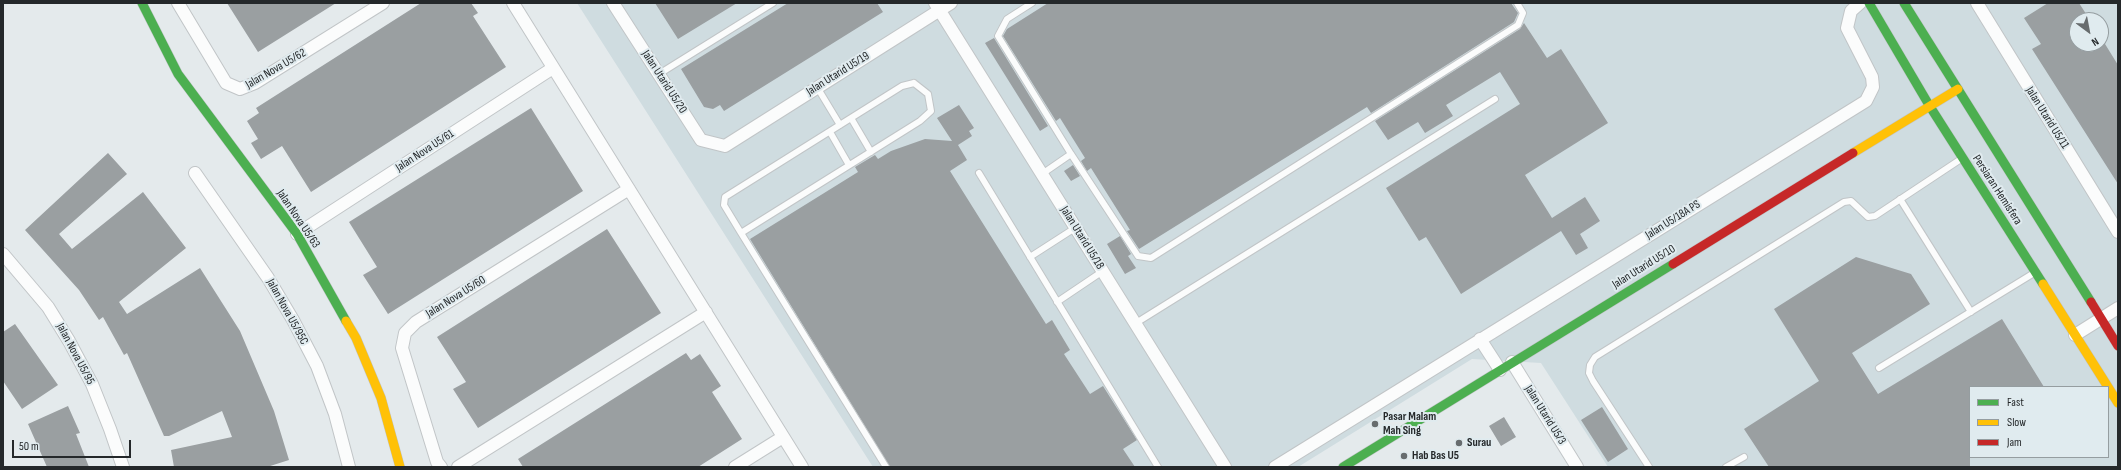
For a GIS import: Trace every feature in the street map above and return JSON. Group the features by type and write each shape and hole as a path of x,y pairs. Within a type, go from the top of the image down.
{"street":[{"name":"Jalan Nova U5/63","path":"142,3 148,18 178,74 297,234 356,338 381,398 400,467"},
{"name":"Jalan Nova U5/62","path":"178,3 226,84 240,89 255,83 383,3"},
{"path":"513,3 802,467"},
{"name":"Jalan Utarid U5/20","path":"614,3 701,140 725,146"},
{"name":"Jalan Utarid U5/19","path":"725,146 817,87 937,6 951,3"},
{"name":"Jalan U5/18A PS","path":"1275,467 1866,101 1873,87 1872,78 1847,28 1851,11 1860,3"},
{"name":"Persiaran Hemisfera","path":"1869,3 1928,105 2107,386"},
{"name":"Persiaran Hemisfera","path":"1904,3 2118,346"},
{"name":"Jalan Utarid U5/11","path":"1977,3 2118,232"},
{"name":"Jalan Utarid U5/18","path":"937,6 1225,467"},
{"name":"Jalan Nova U5/61","path":"297,234 553,68"},
{"name":"Jalan Utarid U5/10","path":"1343,467 1928,105 1958,88"},
{"name":"Jalan Nova U5/95C","path":"195,173 268,278 293,320 317,366 335,414 349,467"},
{"name":"Jalan Nova U5/60","path":"441,467 437,462 402,348 405,333 416,322 629,189"},
{"name":"Jalan Nova U5/95","path":"3,254 48,307 69,340 92,384 123,467"},
{"path":"2076,335 2118,308"},
{"path":"458,467 706,312"},
{"path":"1480,339 1500,370"},
{"name":"Jalan Utarid U5/3","path":"1512,362 1577,467"},
{"name":"Persiaran Hemisfera","path":"2109,389 2118,403"},
{"path":"735,467 783,437"}],"lane":[{"path":"659,74 773,3"},
{"path":"1032,3 1007,19 998,36 1071,154 1138,256 1151,258 1518,25 1523,13 1517,3"},
{"path":"741,233 920,122 931,111 928,94 914,83 902,86 725,197 724,205 741,233 886,467"},
{"path":"817,87 840,125"},
{"path":"1136,323 1495,99"},
{"path":"852,118 871,152"},
{"path":"830,132 850,166"},
{"path":"1042,174 1071,154"},
{"path":"1649,467 1589,373 1590,365 1595,357 1844,202 1851,201 1868,217 1875,216 1962,158"},
{"path":"979,173 1158,467"},
{"path":"1900,199 1971,312"},
{"path":"1030,257 1075,228"},
{"path":"1057,302 1103,271"},
{"path":"1878,368 2035,272"},
{"path":"1726,467 1744,457"}],"shaded area":[{"path":"577,3 2118,3 2118,467 1608,467 1541,363 1472,359 1298,467 873,467"}],"building":[{"path":"227,3 336,3 258,52"},
{"path":"421,3 471,3 478,13 473,16 506,67 311,192 282,146 261,159 251,143 258,139 247,121 259,113 256,108"},
{"path":"655,3 737,3 678,39"},
{"path":"788,3 877,3 883,12 724,111 720,105 713,109 704,107 681,69"},
{"path":"1048,3 1511,3 1518,13 1514,22 1371,113 1367,107 1139,249 1127,231 1130,230 1091,168 1087,171 1081,161 1085,158 1060,118 1056,121 1003,36 1007,29"},
{"path":"2048,3 2079,3 2085,12 2069,12 2069,52 2109,52 2109,50 2118,65 2118,184 2032,49 2041,44 2024,18"},
{"path":"1524,23 1547,58 1561,49 1608,123 1525,175 1552,218 1585,197 1600,221 1580,234 1588,248 1576,255 1561,231 1461,294 1426,237 1419,241 1386,188 1520,104 1500,72 1446,105 1453,116 1425,133 1418,122 1388,140 1375,121 1520,29"},
{"path":"994,38 1048,126 1040,131 985,43"},
{"path":"959,105 974,128 969,131 972,136 958,145 967,160 950,171 1046,324 1052,320 1070,350 1064,354 1090,394 1103,386 1137,440 1123,449 1135,467 890,467 750,239 858,172 855,167 875,155 878,159 891,151 925,139 952,141 937,118"},
{"path":"531,108 583,191 388,314 363,275 377,267 349,222"},
{"path":"108,153 127,174 59,234 72,249 143,192 186,248 119,302 127,314 200,268 240,331 274,411 289,460 267,467 174,467 171,450 232,437 222,411 169,436 164,436 127,353 124,355 103,317 99,320 79,290 25,230"},
{"path":"1073,165 1080,176 1071,181 1064,171"},
{"path":"607,229 661,313 478,428 453,389 466,382 437,337"},
{"path":"1120,236 1131,254 1128,256 1136,268 1125,274 1107,244"},
{"path":"1856,257 1911,274 1930,304 1852,353 1878,394 2002,319 2043,386 1969,386 1970,467 1769,467 1744,429 1819,381 1774,309"},
{"path":"15,324 58,385 22,409 3,381 3,332"},
{"path":"686,353 691,360 700,354 721,386 712,392 742,439 698,467 523,467 518,459"},
{"path":"68,406 80,433 76,434 89,467 47,467 28,424"},
{"path":"1602,407 1628,449 1608,462 1581,420"},
{"path":"1504,417 1516,437 1501,446 1489,426"}],"traffic: fast":[{"path":"142,3 178,74 297,234 346,321"},
{"path":"1869,3 1929,105 2043,284"},
{"path":"1904,3 2091,302"},
{"path":"1343,467 1673,264"}],"traffic: slow":[{"path":"1853,153 1958,89"},
{"path":"2043,284 2107,386"},
{"path":"346,321 356,338 381,398 400,467"},
{"path":"2109,389 2118,403"}],"traffic: jam":[{"path":"1673,264 1853,153"},
{"path":"2091,302 2118,346"}],"place":[{"name":"Pasar Malam Mah Sing","path":"1375,424"},
{"name":"Surau","path":"1459,443"},
{"name":"Hab Bas U5","path":"1404,456"}]}
